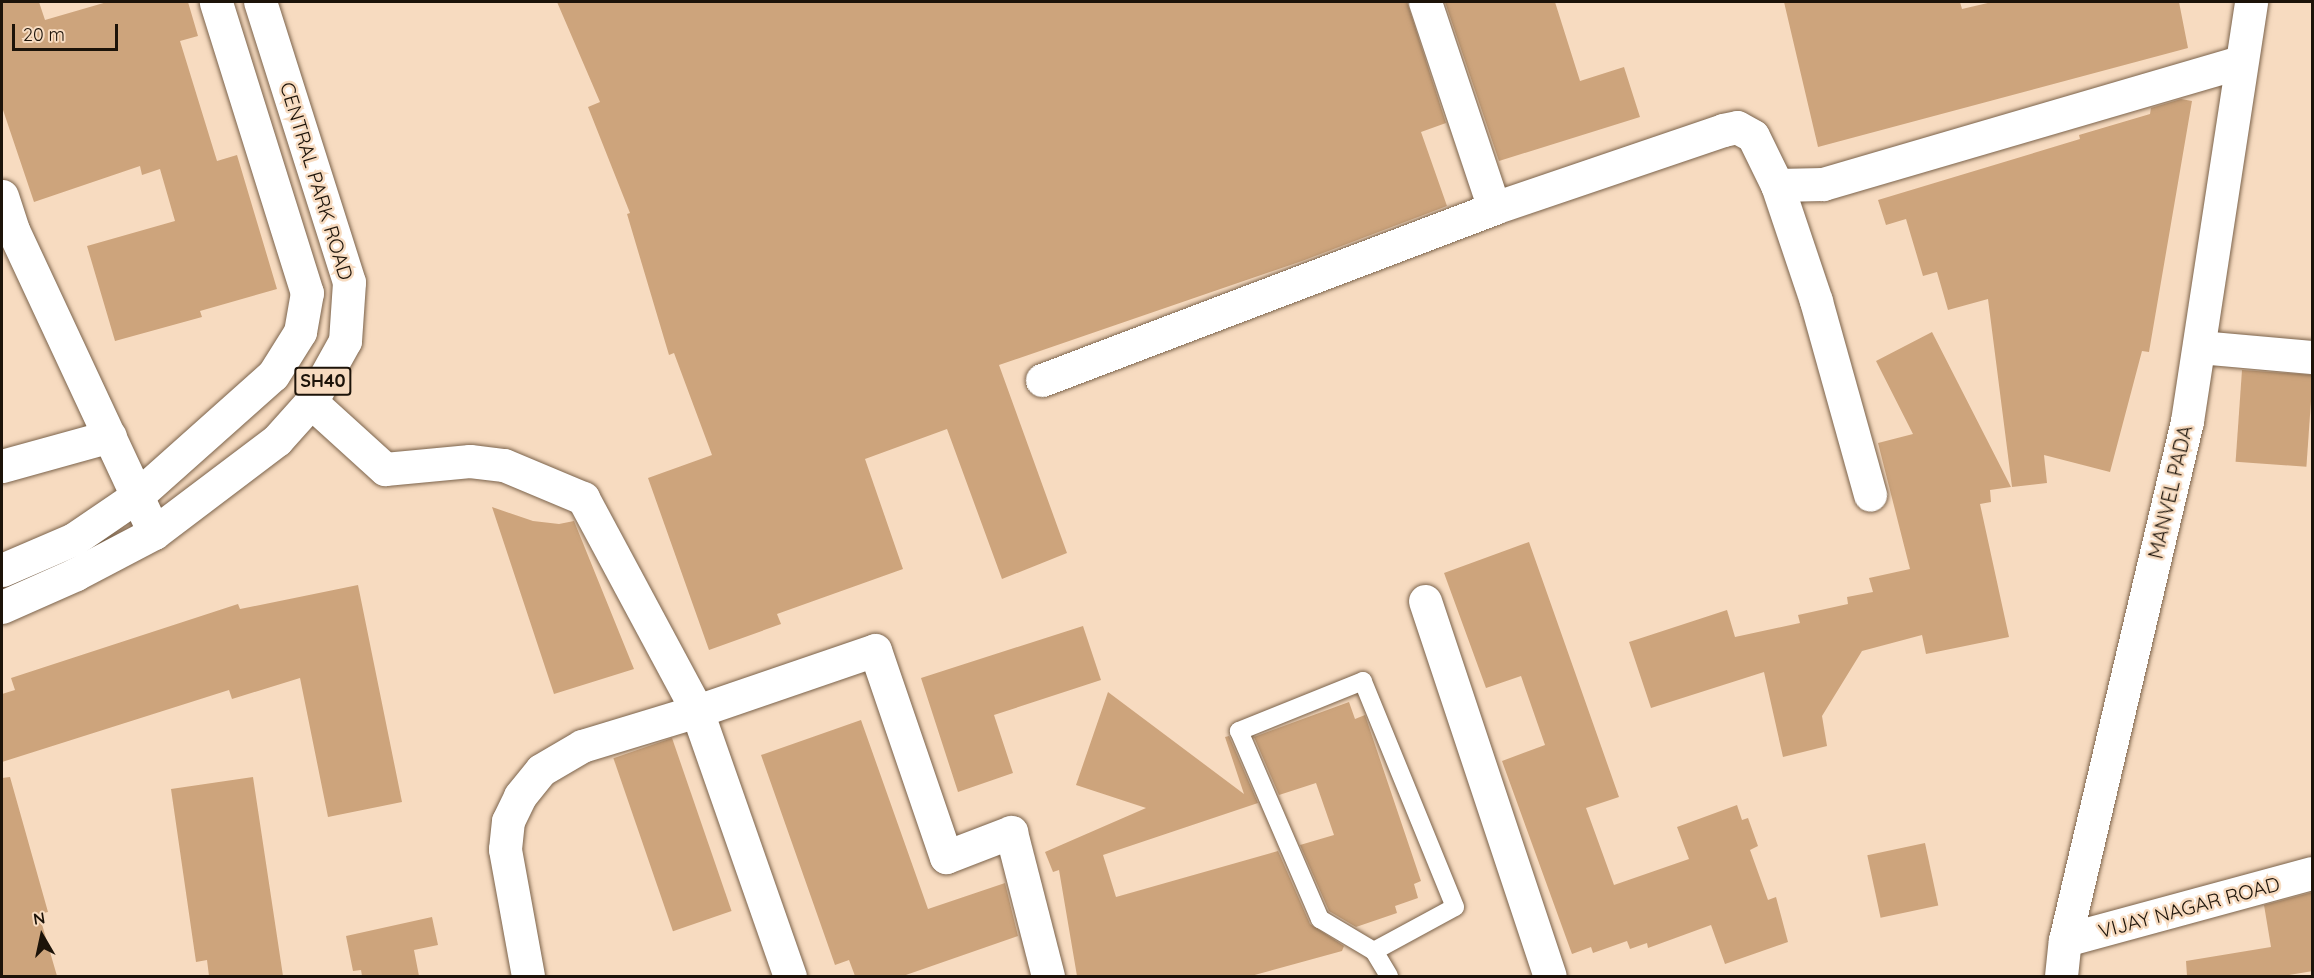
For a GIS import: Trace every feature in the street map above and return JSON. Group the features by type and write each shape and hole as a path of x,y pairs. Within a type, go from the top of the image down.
{"street":[{"name":"SH40","path":"2,570 74,539 137,496 273,375 300,332 307,293 216,2"},
{"name":"CENTRAL PARK ROAD","path":"2,607 76,574 154,532 277,440 311,402 345,341 349,282 260,2"},
{"path":"1425,2 1494,208"},
{"name":"MANVEL PADA","path":"2061,976 2065,940 2187,421 2238,63 2250,2"},
{"path":"1777,185 1823,184 2238,63"},
{"path":"1042,380 1494,208 1737,127 1753,136 1777,185 1816,300 1870,495"},
{"path":"2,196 12,256 110,436 154,532"},
{"path":"2199,347 2313,357"},
{"path":"311,402 385,469 470,461 504,465 583,498 697,711 790,976"},
{"path":"2,466 110,436"},
{"path":"1425,601 1550,976"},
{"path":"528,976 505,849 507,821 520,796 541,770 582,746 697,711 875,650 946,857 1011,832 1048,976"},
{"name":"VIJAY NAGAR ROAD","path":"2065,940 2313,873"}],"lane":[{"path":"1374,951 1455,907 1363,681 1239,731 1320,920 1374,951 1389,976"}],"building":[{"path":"2,2 39,2 45,20 107,2 188,2 198,36 180,41 217,161 237,155 277,289 200,311 202,317 115,341 87,246 175,221 160,169 142,175 140,166 34,202 2,107"},
{"path":"557,2 1407,2 1446,123 1421,132 1447,206 1302,261 999,365 1067,553 1002,579 947,429 865,459 903,569 777,614 781,624 709,650 648,478 712,455 674,353 669,355 627,214 630,213 588,107 600,102"},
{"path":"1445,2 1555,2 1580,81 1624,67 1640,117 1499,161"},
{"path":"1784,2 1960,2 1962,9 1992,2 2179,2 2188,48 1818,147"},
{"path":"2181,99 2192,101 2149,352 2142,351 2110,472 2044,455 2047,483 2012,487 1988,299 1948,310 1937,272 1923,276 1906,219 1886,225 1878,200 2080,139 2079,135 2150,114 2151,108"},
{"path":"1932,332 2011,487 1990,490 1991,502 1980,504 2009,637 1926,654 1922,635 1862,651 1822,716 1827,746 1783,757 1764,672 1651,708 1629,642 1727,610 1735,637 1800,623 1798,615 1848,604 1847,597 1873,592 1869,578 1910,569 1878,443 1913,434 1876,361"},
{"path":"2242,370 2312,375 2306,467 2236,462"},
{"path":"492,507 533,521 559,524 574,521 634,669 554,694"},
{"path":"1529,542 1619,797 1586,808 1614,885 1689,859 1677,827 1737,805 1742,820 1748,818 1758,846 1750,850 1768,900 1776,897 1788,942 1725,964 1711,925 1648,948 1647,943 1630,949 1627,941 1593,953 1591,947 1572,954 1502,761 1545,745 1521,676 1486,688 1444,573"},
{"path":"358,585 402,802 328,817 300,678 232,699 229,690 2,762 2,694 15,690 11,678 238,604 240,609"},
{"path":"1083,626 1101,680 994,715 1013,773 958,792 921,678"},
{"path":"1108,692 1244,794 1225,737 1229,736 1258,803 1103,855 1116,897 1278,851 1310,924 1344,946 1342,951 1251,976 1077,976 1059,870 1053,872 1045,852 1146,808 1076,785"},
{"path":"1349,702 1355,719 1365,715 1421,881 1414,884 1418,898 1395,906 1397,913 1356,927 1329,911 1300,845 1334,835 1316,783 1279,795 1254,737"},
{"path":"861,720 928,909 1005,883 1018,936 903,976 855,976 849,960 835,965 761,755"},
{"path":"672,738 732,911 673,931 613,758"},
{"path":"10,777 48,912 39,914 57,976 2,976 2,778"},
{"path":"253,777 283,976 209,976 207,960 196,962 171,789"},
{"path":"1925,843 1938,906 1881,918 1867,855"},
{"path":"2313,892 2313,971 2283,976 2187,976 2186,961 2271,947 2264,905"},
{"path":"432,917 438,945 414,950 419,976 362,976 361,970 353,971 346,936"}]}
